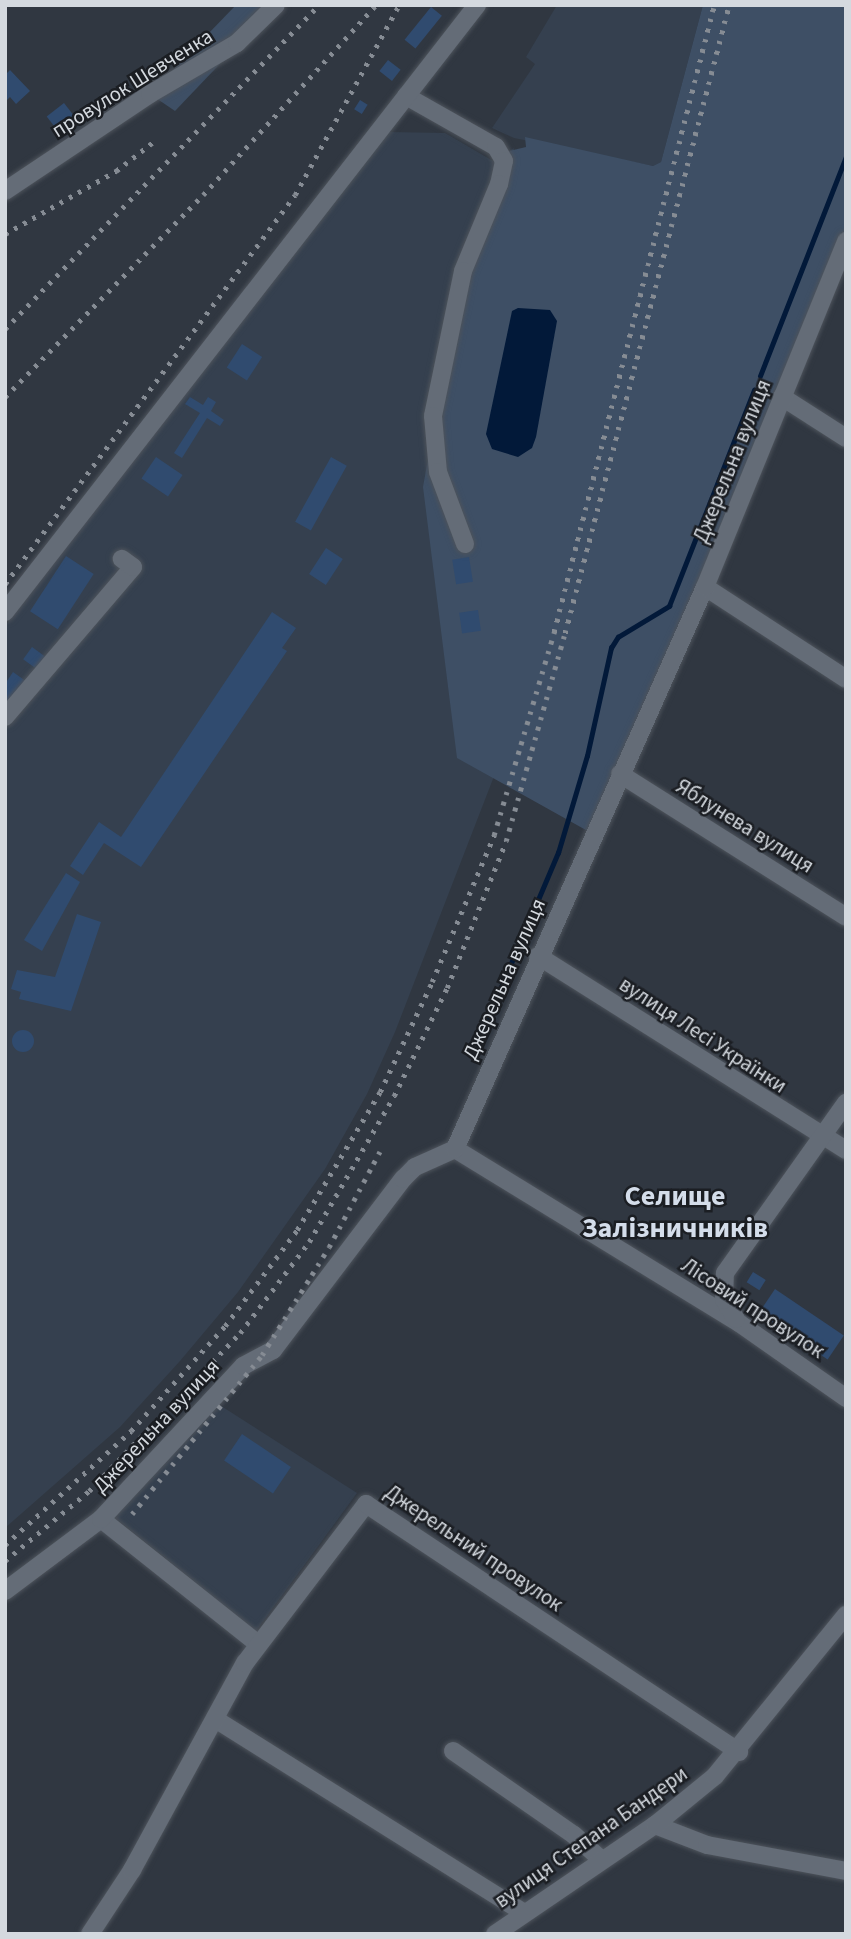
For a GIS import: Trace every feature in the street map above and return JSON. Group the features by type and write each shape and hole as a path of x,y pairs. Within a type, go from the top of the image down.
{"street":[{"name":"провулок Шевченка","path":"5,191 150,94 237,43 276,5"},
{"path":"5,612 477,5"},
{"path":"406,96 496,147 504,161 499,184 463,271 433,416 438,472 465,544"},
{"name":"Джерельна вулиця","path":"5,1591 101,1519 243,1366 273,1350 292,1329 403,1179 415,1167 454,1149 705,587 846,241"},
{"path":"782,397 846,438"},
{"path":"5,717 133,567 121,559"},
{"path":"705,587 846,678"},
{"name":"Яблунева вулиця","path":"620,774 846,917"},
{"name":"вулиця Лесі Українки","path":"538,956 822,1138 846,1150"},
{"path":"739,1323 724,1300 725,1273 846,1103"},
{"name":"Лісовий провулок","path":"454,1149 739,1323 846,1398"},
{"name":"Джерельний провулок","path":"90,1934 258,1644 361,1506 372,1504 739,1752"},
{"path":"101,1519 258,1644"},
{"name":"вулиця Степана Бандери","path":"495,1934 600,1858 655,1825 739,1752 846,1615"},
{"path":"215,1719 523,1912"},
{"path":"453,1752 574,1835 600,1858"},
{"path":"655,1825 707,1845 846,1871"}],"shaded area":[{"path":"236,5 276,5 175,111 150,94"},
{"path":"557,5 703,5 661,162 653,166 514,138 492,128 535,64 526,57"},
{"path":"703,5 846,5 846,241 593,834 457,758 423,487 459,285 501,153 526,147 525,137 653,166 661,162"},
{"path":"388,132 445,133 493,161 514,148 498,766 395,1032 367,1094 325,1169 238,1292 180,1361 120,1427 5,1528 5,626"},
{"path":"518,308 550,310 557,321 536,437 532,448 518,457 492,449 486,434 512,311"},
{"path":"218,1404 357,1493 256,1631 113,1516"}],"building":[{"path":"431,7 442,16 415,48 405,40"},
{"path":"388,60 401,70 392,81 379,71"},
{"path":"10,70 30,91 16,104 10,97 5,102 5,75"},
{"path":"360,100 368,105 362,114 354,109"},
{"path":"64,103 75,117 58,131 47,117"},
{"path":"242,344 262,357 247,381 227,367"},
{"path":"190,397 203,405 208,397 216,402 211,411 224,420 220,426 207,418 182,458 174,453 200,413 185,404"},
{"path":"156,457 183,475 168,496 141,479"},
{"path":"331,457 347,466 311,530 295,522"},
{"path":"326,548 343,559 326,585 309,574"},
{"path":"66,556 94,574 58,629 30,611"},
{"path":"469,557 473,582 456,584 452,560"},
{"path":"478,610 481,631 462,633 459,613"},
{"path":"272,612 296,628 282,648 287,651 141,867 104,843 83,875 70,866 99,822 121,837"},
{"path":"32,647 46,657 37,669 23,659"},
{"path":"13,672 27,682 5,704 5,684"},
{"path":"66,873 80,882 42,951 24,940"},
{"path":"77,914 101,922 71,1011 19,999 21,992 11,989 17,970 55,977"},
{"path":"23,1030 31,1033 34,1041 31,1049 23,1052 15,1049 12,1041 15,1033"},
{"path":"753,1272 766,1280 759,1290 747,1282"},
{"path":"775,1289 844,1335 828,1359 759,1313"},
{"path":"242,1434 291,1467 273,1494 224,1461"}],"waterway":[{"path":"760,376 846,156"},
{"path":"481,1034 558,853 587,756 611,648 618,637 669,606 754,390"}],"railway":[{"path":"5,329 319,5"},
{"path":"5,397 203,195 376,5"},
{"path":"5,584 295,195 399,5"},
{"path":"5,1545 131,1431 225,1326 297,1230 380,1092 432,982 494,835 554,632 714,5"},
{"path":"5,1561 89,1491 240,1333 309,1242 394,1096 447,988 506,841 565,633 729,5"},
{"path":"5,234 116,171 157,139"},
{"path":"132,1514 262,1355 329,1247 380,1151"}],"district":[{"name":"Селище Залізничників","path":"675,1212"}]}
